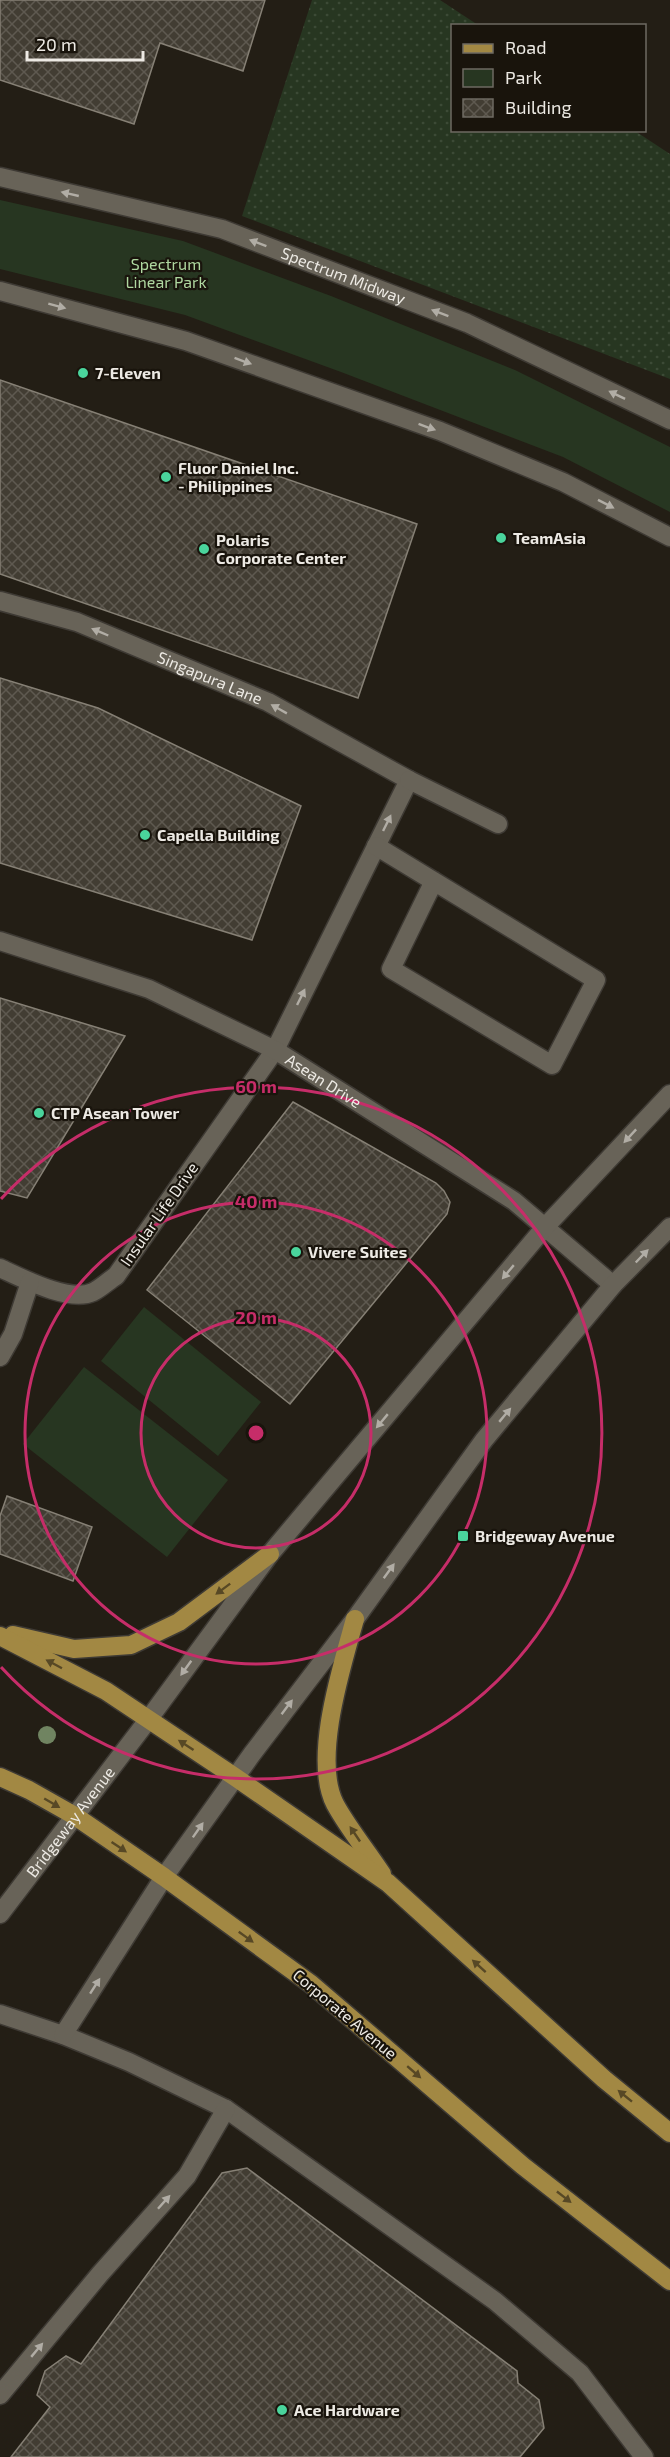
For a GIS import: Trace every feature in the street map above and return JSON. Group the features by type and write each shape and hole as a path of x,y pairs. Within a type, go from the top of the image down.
{"main road":[{"path":"0,1634 74,1649 131,1645 179,1622 270,1554"},
{"path":"355,1619 335,1689 326,1763 334,1803 388,1883"},
{"path":"0,1634 106,1691 388,1883 604,2079 670,2133"},
{"name":"Corporate Avenue","path":"0,1777 29,1790 75,1816 164,1877 311,1984 523,2166 670,2281"}],"street":[{"name":"Spectrum Midway","path":"0,177 222,229 467,323 670,420"},
{"path":"0,291 186,341 440,431 563,482 670,537"},
{"name":"Singapura Lane","path":"0,601 77,622 268,702 408,780 498,824"},
{"path":"275,1050 408,780"},
{"path":"376,846 434,881 596,980 552,1065 391,969 434,881"},
{"name":"Asean Drive","path":"0,941 149,989 275,1050 514,1201 613,1285"},
{"name":"Insular Life Drive","path":"0,1268 30,1282 67,1294 91,1293 116,1276 275,1050"},
{"name":"Bridgeway Avenue","path":"0,1914 148,1720 270,1554 546,1227 670,1094"},
{"path":"63,2035 164,1877 484,1440 613,1285 670,1227"},
{"path":"0,1357 13,1334 30,1282"},
{"path":"0,2014 63,2035 129,2062 226,2109 495,2301 580,2373 644,2457"},
{"path":"0,2395 100,2274 186,2176 226,2109"}],"green space":[{"path":"312,0 440,0 476,24 451,24 451,132 637,132 670,154 670,379 242,216"},
{"name":"Spectrum Linear Park","path":"0,200 183,241 331,296 515,370 670,447 670,512 563,457 185,315 0,269"},
{"path":"144,1307 261,1402 218,1456 101,1361"},
{"path":"84,1367 228,1480 167,1557 23,1444"}],"building":[{"path":"0,0 265,0 243,71 160,43 134,124 0,80"},
{"name":"Polaris Corporate Center","path":"0,380 417,524 358,698 0,574"},
{"name":"Capella Building","path":"0,678 98,708 301,806 252,940 0,863"},
{"name":"CTP Asean Tower","path":"0,998 125,1036 27,1198 0,1191"},
{"name":"Vivere Suites","path":"293,1102 436,1183 450,1202 447,1214 290,1404 147,1290"},
{"path":"7,1496 92,1527 73,1581 0,1554 0,1516"},
{"path":"247,2168 517,2371 518,2383 539,2400 544,2428 520,2457 11,2457 50,2407 37,2395 45,2371 66,2356 81,2364 222,2173"}],"place":[{"name":"7-Eleven","path":"83,373"},
{"name":"Fluor Daniel Inc. - Philippines","path":"166,477"},
{"name":"TeamAsia","path":"501,538"},
{"name":"Polaris Corporate Center","path":"204,549"},
{"name":"Capella Building","path":"145,835"},
{"name":"CTP Asean Tower","path":"39,1113"},
{"name":"Vivere Suites","path":"296,1252"},
{"name":"Bridgeway Avenue","path":"463,1536"},
{"name":"Ace Hardware","path":"282,2410"}]}
